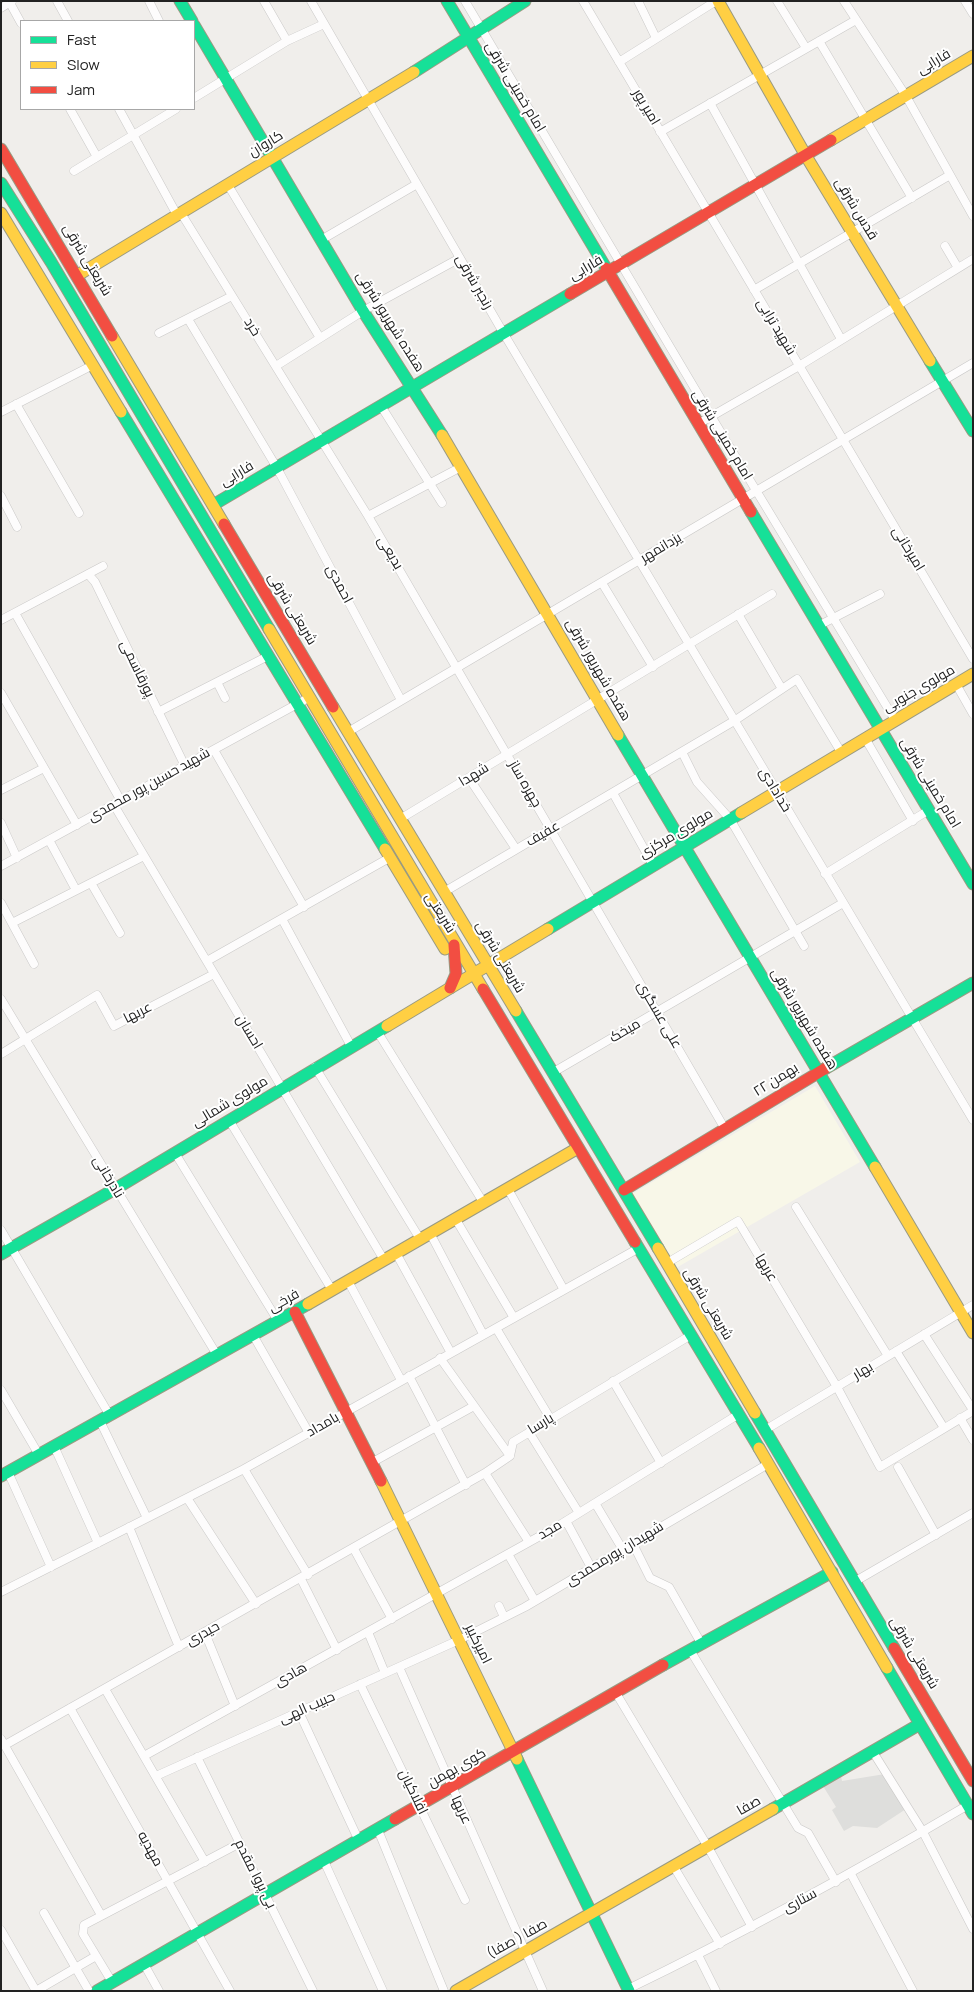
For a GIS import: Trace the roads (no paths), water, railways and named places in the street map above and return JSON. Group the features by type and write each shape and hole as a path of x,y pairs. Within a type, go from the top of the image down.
{"street":[{"path":"57,1 67,20"},
{"path":"148,1 158,20"},
{"path":"180,1 191,20"},
{"path":"264,1 287,41"},
{"name":"رنجبر شرقی","path":"311,1 639,562"},
{"name":"امام خمینی شرقی","path":"447,1 973,884"},
{"path":"465,1 620,265 895,720"},
{"name":"کاروان","path":"78,275 369,100 525,1"},
{"name":"امیر پور","path":"583,1 708,214"},
{"path":"638,1 656,38"},
{"path":"619,62 717,1"},
{"name":"قدس شرقی","path":"717,1 806,156 973,431"},
{"path":"777,1 806,48"},
{"path":"844,1 906,96 973,216"},
{"path":"965,1 973,14"},
{"path":"1,8 11,2 20,20"},
{"path":"660,132 856,20"},
{"path":"195,94 226,79 287,41 324,24"},
{"name":"هفده شهریور شرقی","path":"195,27 363,311 413,387 549,614 642,776 973,1333"},
{"path":"819,41 912,198"},
{"name":"فارابی","path":"213,505 973,56"},
{"path":"710,103 841,339"},
{"path":"71,110 97,157"},
{"name":"خرد","path":"120,110 179,214 323,441"},
{"path":"74,170 174,110"},
{"name":"شریعتی شرقی","path":"1,148 400,819 624,1190 973,1781"},
{"path":"754,290 950,175"},
{"path":"1,182 51,262 444,924 768,1464 970,1810"},
{"path":"321,240 417,184"},
{"path":"228,185 320,338"},
{"path":"1,213 410,894 423,887"},
{"name":"شهید ترابی","path":"708,214 844,440"},
{"path":"945,246 958,268"},
{"path":"27,255 51,262"},
{"path":"276,366 363,311 460,258"},
{"path":"698,424 799,366 973,259"},
{"path":"48,290 51,262"},
{"path":"158,333 232,296"},
{"name":"احمدی","path":"188,319 277,468 401,700"},
{"name":"یزدانمهر","path":"348,732 457,666 639,562 973,363"},
{"path":"1,412 93,365"},
{"path":"16,404 79,513"},
{"path":"381,406 442,503"},
{"name":"امیرخانی","path":"844,440 973,658"},
{"name":"بدیعی","path":"323,441 457,666"},
{"path":"368,516 461,467"},
{"path":"1,496 17,527"},
{"name":"خدادادی","path":"639,562 973,1120"},
{"path":"1,620 104,566"},
{"name":"پورقاسمی","path":"88,574 95,582 185,766"},
{"path":"602,583 653,667"},
{"name":"شهدا","path":"400,819 772,594"},
{"path":"818,626 880,594"},
{"name":"احسان","path":"15,613 144,856 384,1260"},
{"path":"738,614 782,689"},
{"path":"158,712 268,656"},
{"name":"چهره ساز","path":"457,666 592,902"},
{"name":"مولوی جنوبی","path":"880,729 973,674"},
{"name":"عفیف","path":"444,892 734,721 797,679 841,752"},
{"path":"217,682 225,698"},
{"path":"956,684 973,714"},
{"path":"1,693 77,825"},
{"name":"شهید حسین پور محمدی","path":"1,866 310,697"},
{"name":"مولوی مرکزی","path":"474,974 880,729"},
{"path":"865,738 913,820"},
{"path":"214,750 304,907"},
{"path":"682,752 697,782 730,819 804,946"},
{"path":"1,790 44,768"},
{"path":"469,778 516,849"},
{"path":"613,793 653,865"},
{"path":"826,874 929,810"},
{"path":"1,823 17,858"},
{"path":"49,840 76,890"},
{"path":"12,923 144,856"},
{"path":"207,961 389,858"},
{"path":"91,883 120,933"},
{"name":"شریعتی","path":"410,894 444,949"},
{"name":"علی عسگری","path":"592,902 725,1129"},
{"path":"1,903 34,964"},
{"name":"میخک","path":"552,1073 749,956 843,903"},
{"path":"444,924 455,921 458,916"},
{"path":"282,919 350,1046"},
{"path":"450,988 457,968 453,939"},
{"name":"عربها","path":"24,1038 97,995 114,1026 214,974"},
{"name":"مولوی شمالی","path":"1,1254 115,1189 350,1046 474,974"},
{"name":"۲۲ بهمن","path":"624,1190 818,1072 973,983"},
{"name":"نادرخانی","path":"1,1000 217,1355"},
{"path":"511,1036 516,1028 526,1029"},
{"path":"377,1031 483,1202"},
{"path":"1,1054 24,1038"},
{"path":"315,1067 425,1236 484,1334"},
{"path":"229,1120 332,1290"},
{"name":"فرخی","path":"5,1474 348,1282 578,1148"},
{"path":"175,1153 278,1321"},
{"path":"508,1189 564,1290"},
{"path":"796,1207 888,1356"},
{"path":"455,1218 514,1318"},
{"name":"عربها","path":"667,1263 738,1221 837,1387"},
{"path":"1,1230 105,1419 146,1518"},
{"name":"بامداد","path":"1,1592 244,1469 639,1248"},
{"path":"396,1253 451,1352"},
{"path":"348,1282 401,1380"},
{"name":"بهار","path":"765,1430 973,1305"},
{"name":"امیرکبیر","path":"295,1312 402,1522 593,1914 628,1990"},
{"path":"496,1328 550,1418"},
{"path":"837,1387 880,1467 973,1410 924,1334"},
{"path":"253,1335 309,1433"},
{"name":"پارسا","path":"402,1522 486,1473 510,1456 513,1442 528,1432 691,1335"},
{"path":"896,1351 944,1428"},
{"path":"440,1358 510,1456"},
{"path":"409,1376 466,1485"},
{"path":"613,1381 661,1462"},
{"path":"1,1390 39,1455"},
{"path":"371,1463 474,1406"},
{"name":"مجد","path":"437,1594 595,1504 738,1414"},
{"path":"960,1418 973,1440"},
{"path":"528,1432 579,1513"},
{"path":"54,1446 98,1543"},
{"name":"شهیدان پورمحمدی","path":"459,1640 592,1569 768,1464"},
{"path":"898,1468 936,1534"},
{"path":"244,1469 304,1577 337,1650"},
{"path":"486,1473 529,1542"},
{"path":"5,1474 51,1567"},
{"path":"187,1498 256,1604"},
{"path":"595,1504 623,1550"},
{"path":"854,1582 973,1514"},
{"path":"566,1521 592,1569"},
{"name":"حیدری","path":"3,1742 105,1689 402,1522"},
{"path":"129,1527 179,1647"},
{"path":"633,1544 650,1578 669,1587 701,1644"},
{"path":"354,1549 392,1619"},
{"path":"508,1554 534,1601"},
{"name":"کوی بهمن","path":"97,1991 690,1650 832,1572"},
{"name":"هادی","path":"144,1756 437,1594"},
{"path":"499,1606 504,1617"},
{"path":"368,1632 385,1673"},
{"path":"204,1633 235,1706"},
{"name":"حبیب الهی","path":"156,1776 459,1640"},
{"path":"690,1650 785,1803 798,1828 808,1833 836,1882"},
{"name":"عربها","path":"398,1667 544,1991"},
{"name":"افلاکیان","path":"360,1684 465,1900"},
{"path":"105,1689 205,1862"},
{"path":"616,1693 708,1847 752,1927"},
{"name":"مهدیه","path":"70,1708 230,1991"},
{"path":"299,1712 359,1841"},
{"name":"صفا","path":"593,1914 920,1724"},
{"path":"3,1742 102,1914"},
{"path":"873,1752 922,1832 973,1929"},
{"name":"بی پروا مقدم","path":"197,1757 313,1991"},
{"name":"ستاری","path":"628,1990 720,1944 851,1874 922,1832 970,1810"},
{"path":"378,1830 444,1991"},
{"path":"112,1982 82,1930 87,1922 240,1843"},
{"path":"324,1860 383,1991"},
{"path":"674,1867 720,1944"},
{"path":"851,1874 913,1991"},
{"path":"44,1913 89,1991"},
{"name":"صفا ( صفا)","path":"456,1991 593,1914"},
{"path":"1,1930 36,1991 77,1969 96,1956"},
{"path":"698,1955 716,1991"},
{"path":"144,1964 159,1991"}]}
